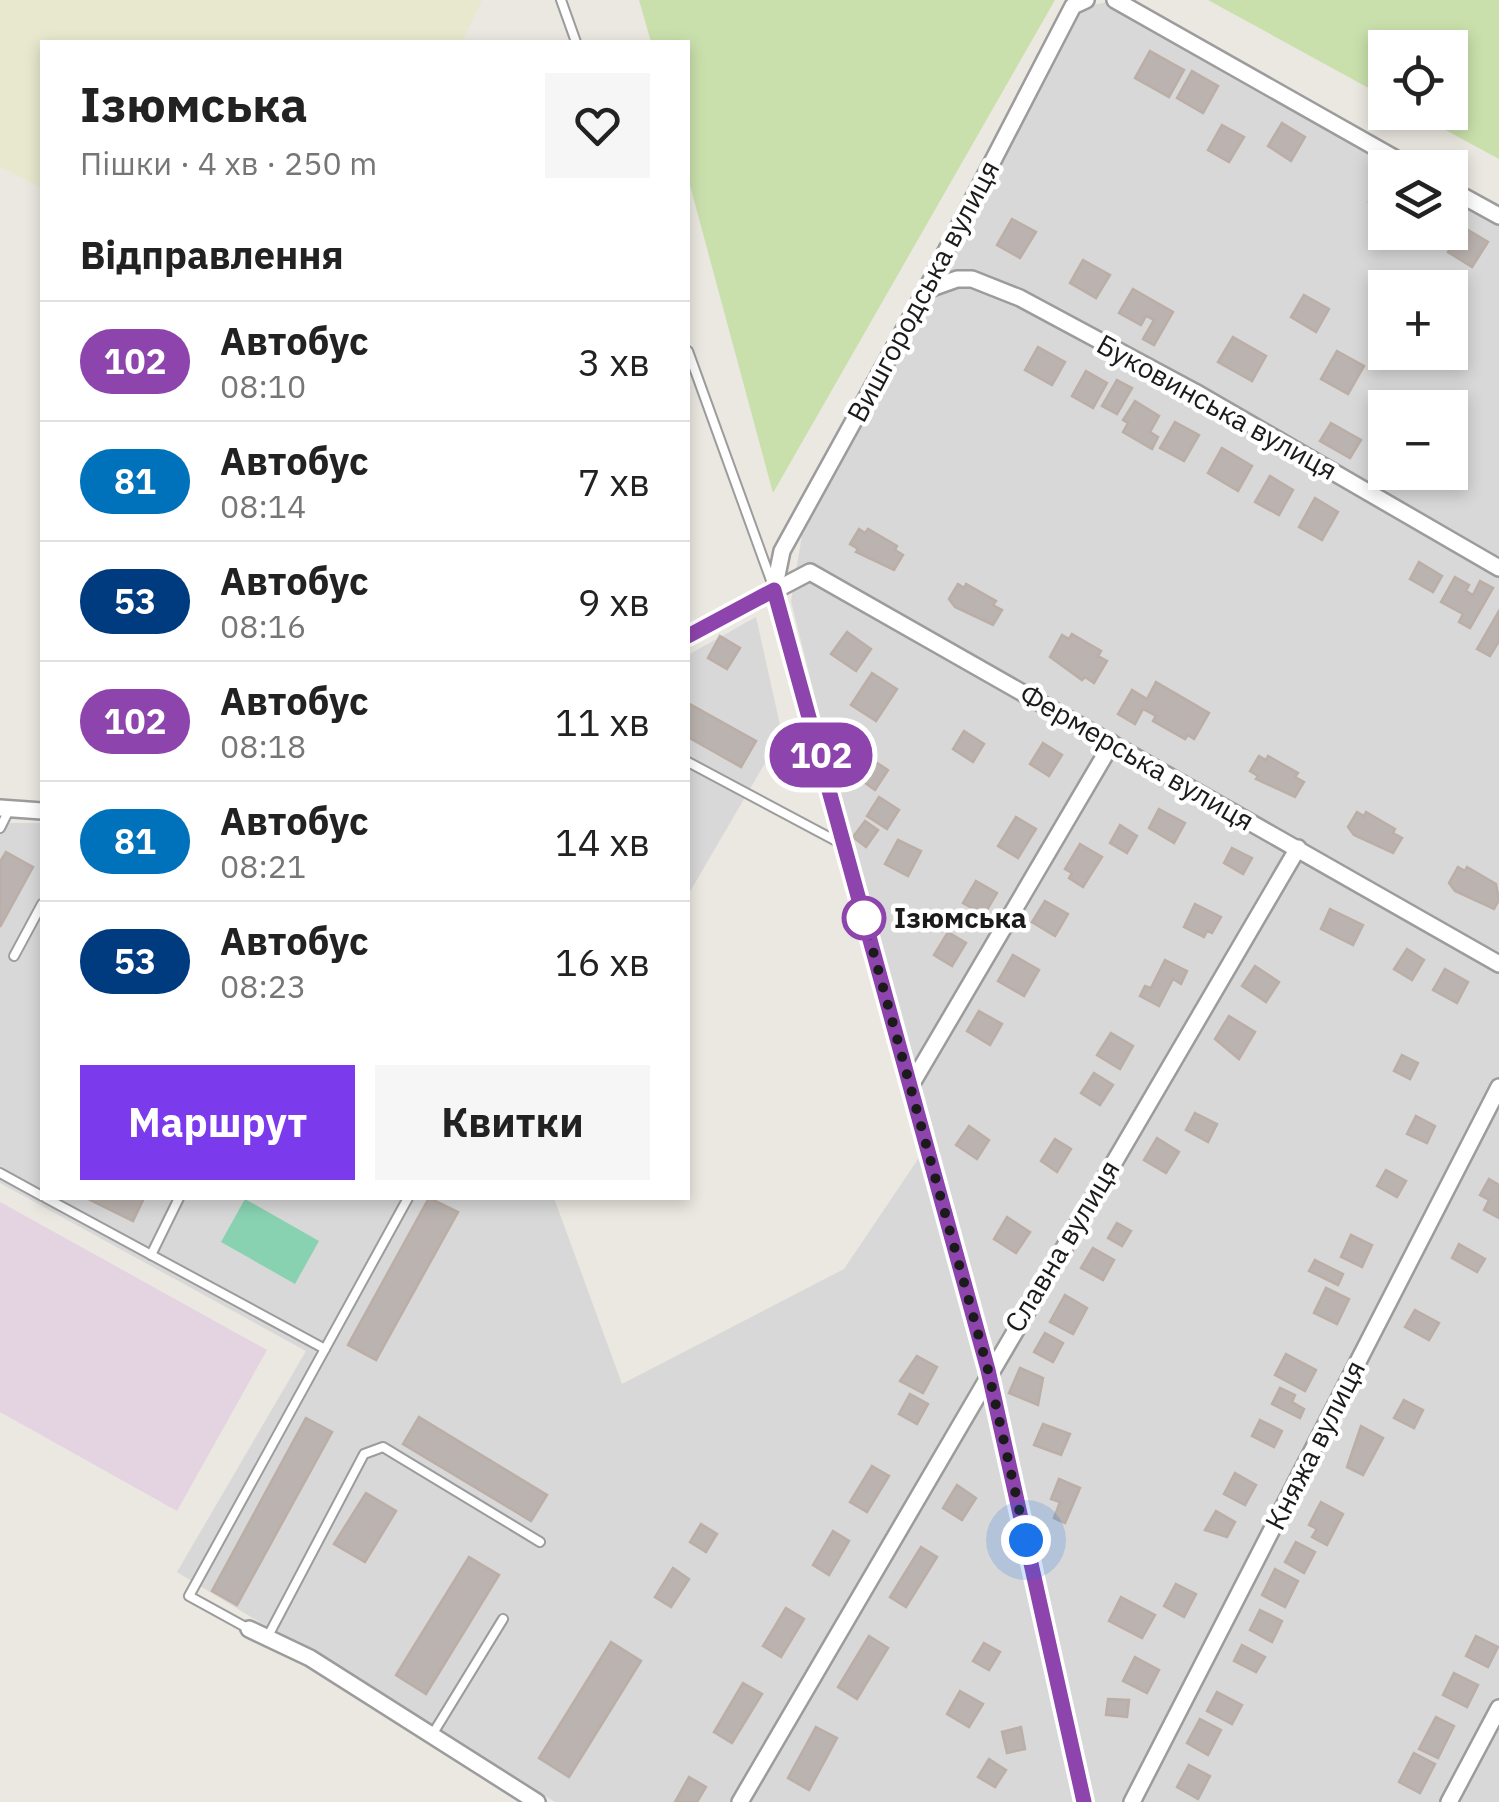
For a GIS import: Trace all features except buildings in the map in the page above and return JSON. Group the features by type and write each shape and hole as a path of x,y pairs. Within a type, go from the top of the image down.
{"street":[{"path":"1115,0 1380,150"},
{"name":"Вишгородська вулиця","path":"774,590 782,551 926,290 1073,6 1083,1"},
{"path":"1468,199 1499,216"},
{"name":"Буковинська вулиця","path":"926,290 957,279 972,279 1020,298 1195,392 1499,568"},
{"name":"Фермерська вулиця","path":"774,590 810,572 1499,964"},
{"path":"690,635 774,590 988,1370 1084,1802"},
{"path":"911,1086 1112,743"},
{"path":"5,808 40,812"},
{"name":"Славна вулиця","path":"740,1802 988,1370 1298,848"},
{"name":"Княжа вулиця","path":"1132,1802 1499,1087"},
{"path":"249,1630 310,1658 537,1802"},
{"path":"1448,1802 1499,1708"}],"lane":[{"path":"561,0 575,40"},
{"path":"690,356 774,590"},
{"path":"690,763 844,845"},
{"path":"0,828 5,808"},
{"path":"14,956 40,908"},
{"path":"0,1173 40,1195"},
{"path":"50,1200 325,1349"},
{"path":"151,1255 178,1200"},
{"path":"249,1630 189,1596 407,1200"},
{"path":"267,1638 364,1454 383,1448 540,1542"},
{"path":"432,1734 502,1619"}],"shaded area":[{"path":"1109,2 1374,150 1368,150 1368,250 1468,250 1468,204 1499,222 1499,1802 555,1802 177,1572 306,1351 0,1183 0,823 40,823 40,1200 555,1200 622,1384 844,1269 935,1134 861,882 791,601 802,535 1081,7"},
{"path":"756,617 782,734 690,892 690,654"},
{"path":"0,1202 267,1350 177,1511 0,1412"}],"green space":[{"path":"0,0 482,0 463,40 40,40 40,187 0,167"},
{"path":"639,0 1055,0 773,493 690,185 690,40 650,40"},
{"path":"1208,0 1499,0 1499,159 1445,130 1468,130 1468,30 1368,30 1368,88"},
{"path":"244,1200 319,1241 295,1284 221,1242"}],"bus line":[{"name":"102","path":"690,635 774,590 988,1370 1084,1802"}],"place":[{"name":"Ізюмська","path":"864,918"}],"route":[{"path":"864,918 988,1370 1026,1540"}]}
